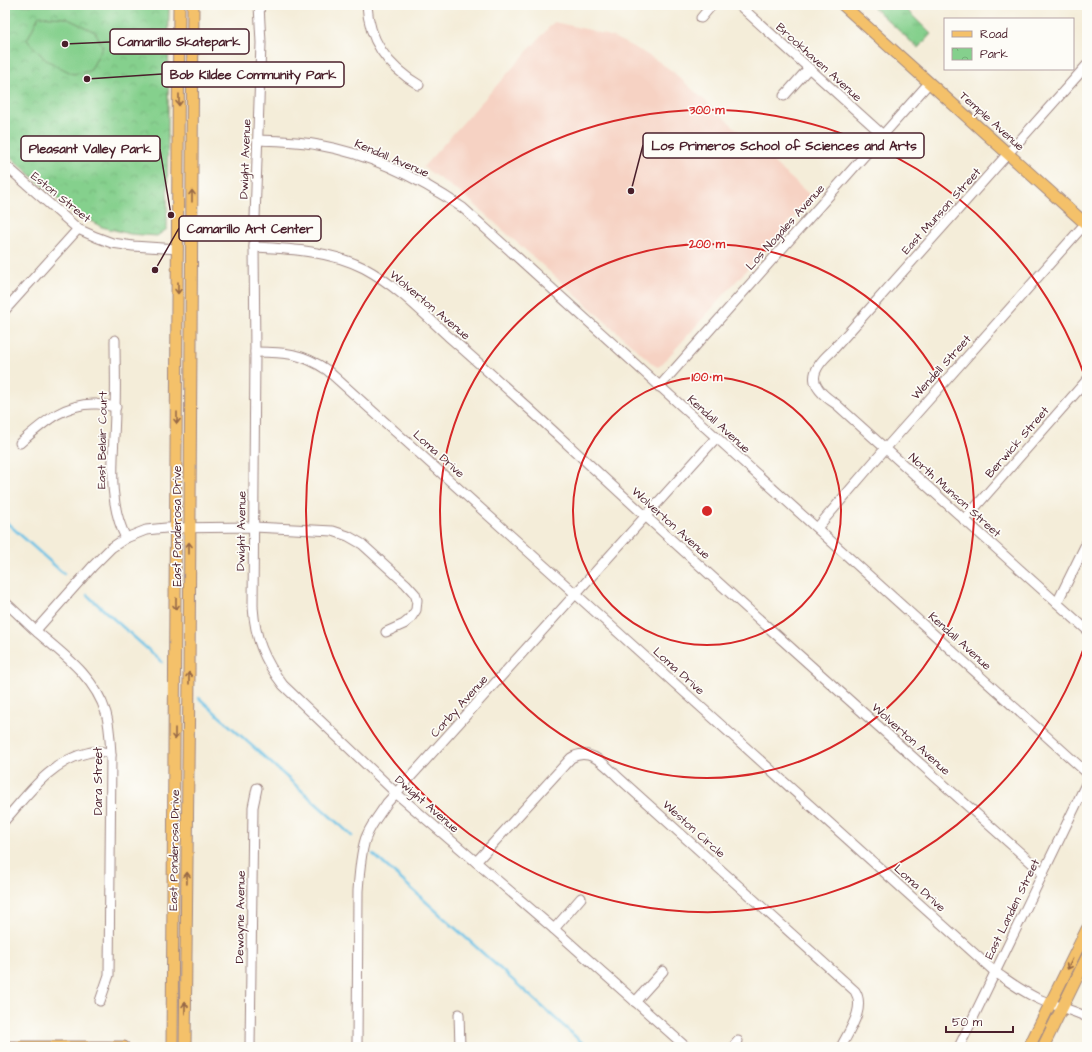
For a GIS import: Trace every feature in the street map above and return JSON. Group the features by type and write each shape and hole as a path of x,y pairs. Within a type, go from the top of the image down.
{"main road":[{"name":"East Ponderosa Drive","path":"172,1047 179,5"},
{"name":"East Ponderosa Drive","path":"185,1047 193,5"},
{"name":"Temple Avenue","path":"843,5 1086,224"},
{"path":"178,249 192,249"},
{"path":"1028,1047 1087,929"},
{"path":"1043,1047 1087,957"},
{"path":"5,1047 124,1047"}],"street":[{"name":"Dwight Avenue","path":"259,5 261,43 254,247 255,352 252,607 258,639 269,665 284,685 397,794 554,929 686,1047"},
{"path":"367,5 372,30 380,48 398,71 419,86"},
{"path":"701,18 712,5"},
{"name":"Brookhaven Avenue","path":"739,5 808,69 883,135"},
{"path":"784,96 808,69"},
{"name":"East Munson Street","path":"815,374 819,363 832,351 1008,154 1085,71"},
{"name":"Los Nogales Avenue","path":"659,387 929,83"},
{"name":"Kendall Avenue","path":"258,140 317,144 377,162 403,173 462,208 1087,773"},
{"name":"Eston Street","path":"5,165 78,229 112,243 178,249"},
{"name":"Wendell Street","path":"817,528 885,448 1086,224"},
{"path":"6,306 78,229"},
{"name":"Wolverton Avenue","path":"254,247 292,249 339,258 363,268 385,281 479,362 646,516 1043,873"},
{"name":"East Belair Court","path":"115,340 116,407 112,491 119,526 126,538"},
{"name":"Loma Drive","path":"255,352 302,356 327,370 995,972 1026,992 1087,1017"},
{"name":"North Munson Street","path":"815,374 816,386 822,395 836,404 1087,630"},
{"name":"Berwick Street","path":"964,520 1087,380"},
{"path":"20,443 47,420 71,408 97,404 116,407"},
{"name":"Corby Avenue","path":"357,1047 359,874 366,836 376,819 716,438"},
{"path":"36,630 93,566 111,548 126,538 146,530 254,527 333,531 348,536 362,544 409,587 415,594 417,600 416,610 410,619 404,624 386,632"},
{"path":"1057,602 1087,542"},
{"name":"Dara Street","path":"5,602 77,666 101,699 106,712 109,726 111,756 109,975 100,1000"},
{"path":"5,820 44,777 61,764 82,754 94,752 105,752 111,756"},
{"name":"Weston Circle","path":"476,862 571,758 582,754 591,755 619,778 855,991 859,997 859,1009 841,1047"},
{"name":"East Landen Street","path":"959,1047 1087,782"},
{"name":"Dewayne Avenue","path":"250,1047 253,807 258,788"},
{"path":"554,929 581,898"},
{"path":"635,1002 664,971"},
{"path":"460,1014 460,1047"}],"shaded area":[{"path":"554,22 613,37 658,61 672,71 812,197 658,367 466,197 423,167"}],"green space":[{"path":"5,5 169,5 167,229 157,236 130,234 102,227 70,210 5,152"},
{"path":"871,5 905,5 904,7 931,34 918,48"},
{"path":"39,16 66,18 95,32 103,47 90,71 73,74 46,60 27,40"}],"waterway":[{"path":"5,521 64,574"},
{"path":"87,595 162,662"},
{"path":"199,698 352,836"},
{"path":"373,854 587,1047"}],"place":[{"name":"Camarillo Skatepark","path":"65,44"},
{"name":"Bob Kildee Community Park","path":"87,79"},
{"name":"Los Primeros School of Sciences and Arts","path":"631,191"},
{"name":"Pleasant Valley Park","path":"171,215"},
{"name":"Camarillo Art Center","path":"155,270"}]}
